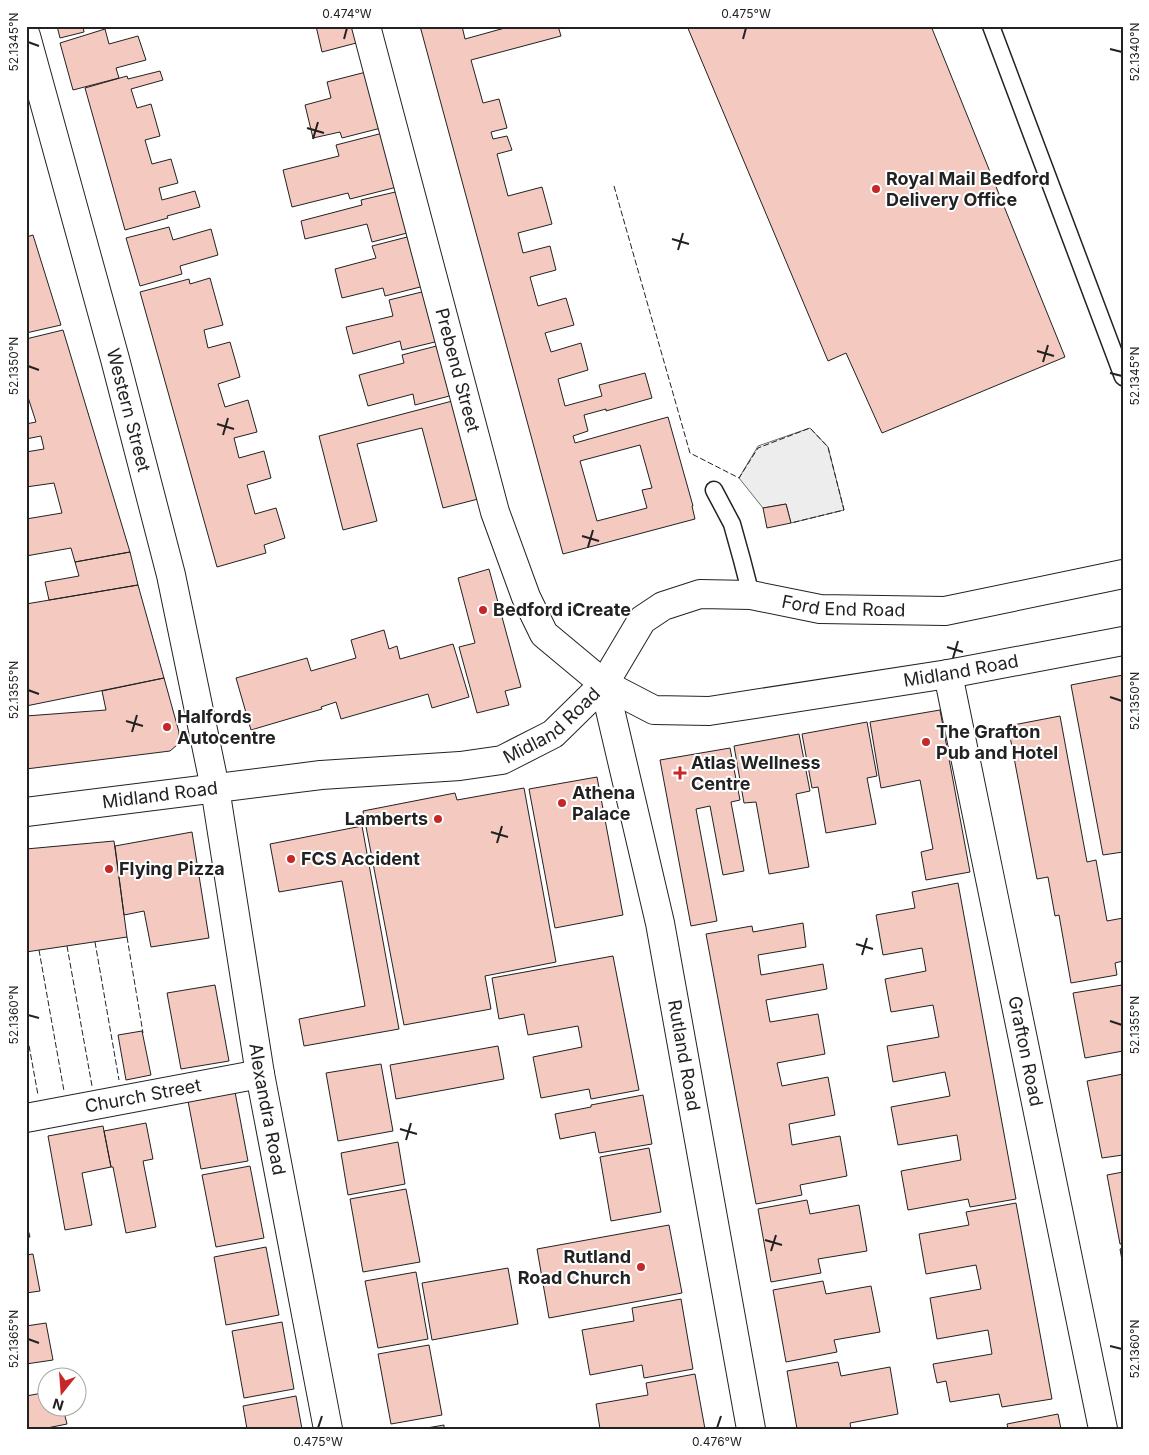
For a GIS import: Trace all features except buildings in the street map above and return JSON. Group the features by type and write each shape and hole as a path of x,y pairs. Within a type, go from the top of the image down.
{"street":[{"name":"Prebend Street","path":"366,26 495,512 526,597 544,634 604,684"},
{"name":"Western Street","path":"26,36 113,350 172,575 215,788"},
{"name":"Ford End Road","path":"604,684 642,620 663,606 700,594 751,594 820,609 945,611 1123,574"},
{"name":"Midland Road","path":"26,812 321,775 460,766 502,760 553,734 604,684 654,710 709,711 948,674 1123,641"},
{"name":"Grafton Road","path":"948,674 1103,1429"},
{"name":"Rutland Road","path":"604,684 660,923 751,1429"},
{"name":"Alexandra Road","path":"215,788 260,1074 328,1429"},
{"name":"Church Street","path":"26,1118 260,1074"}],"lane":[{"path":"992,26 1123,377"},
{"path":"714,490 732,524 751,594"}],"shaded area":[{"path":"810,428 828,447 844,510 791,523 786,504 763,508 739,478 758,446"}],"fence":[{"path":"614,186 690,453 739,478 758,448 810,428 828,447 844,510 791,523"},
{"path":"127,937 143,1033"},
{"path":"95,942 119,1080"},
{"path":"67,946 92,1086"},
{"path":"39,950 64,1091"},
{"path":"26,1029 38,1095"}],"place":[{"name":"Royal Mail Bedford Delivery Office","path":"876,189"},
{"name":"Bedford iCreate","path":"483,610"},
{"name":"Halfords Autocentre","path":"167,727"},
{"name":"The Grafton Pub and Hotel","path":"926,742"},
{"name":"Atlas Wellness Centre","path":"680,773"},
{"name":"Athena Palace","path":"562,803"},
{"name":"Lamberts","path":"438,819"},
{"name":"FCS Accident","path":"291,859"},
{"name":"Flying Pizza","path":"109,869"},
{"name":"Rutland Road Church","path":"641,1267"}]}
